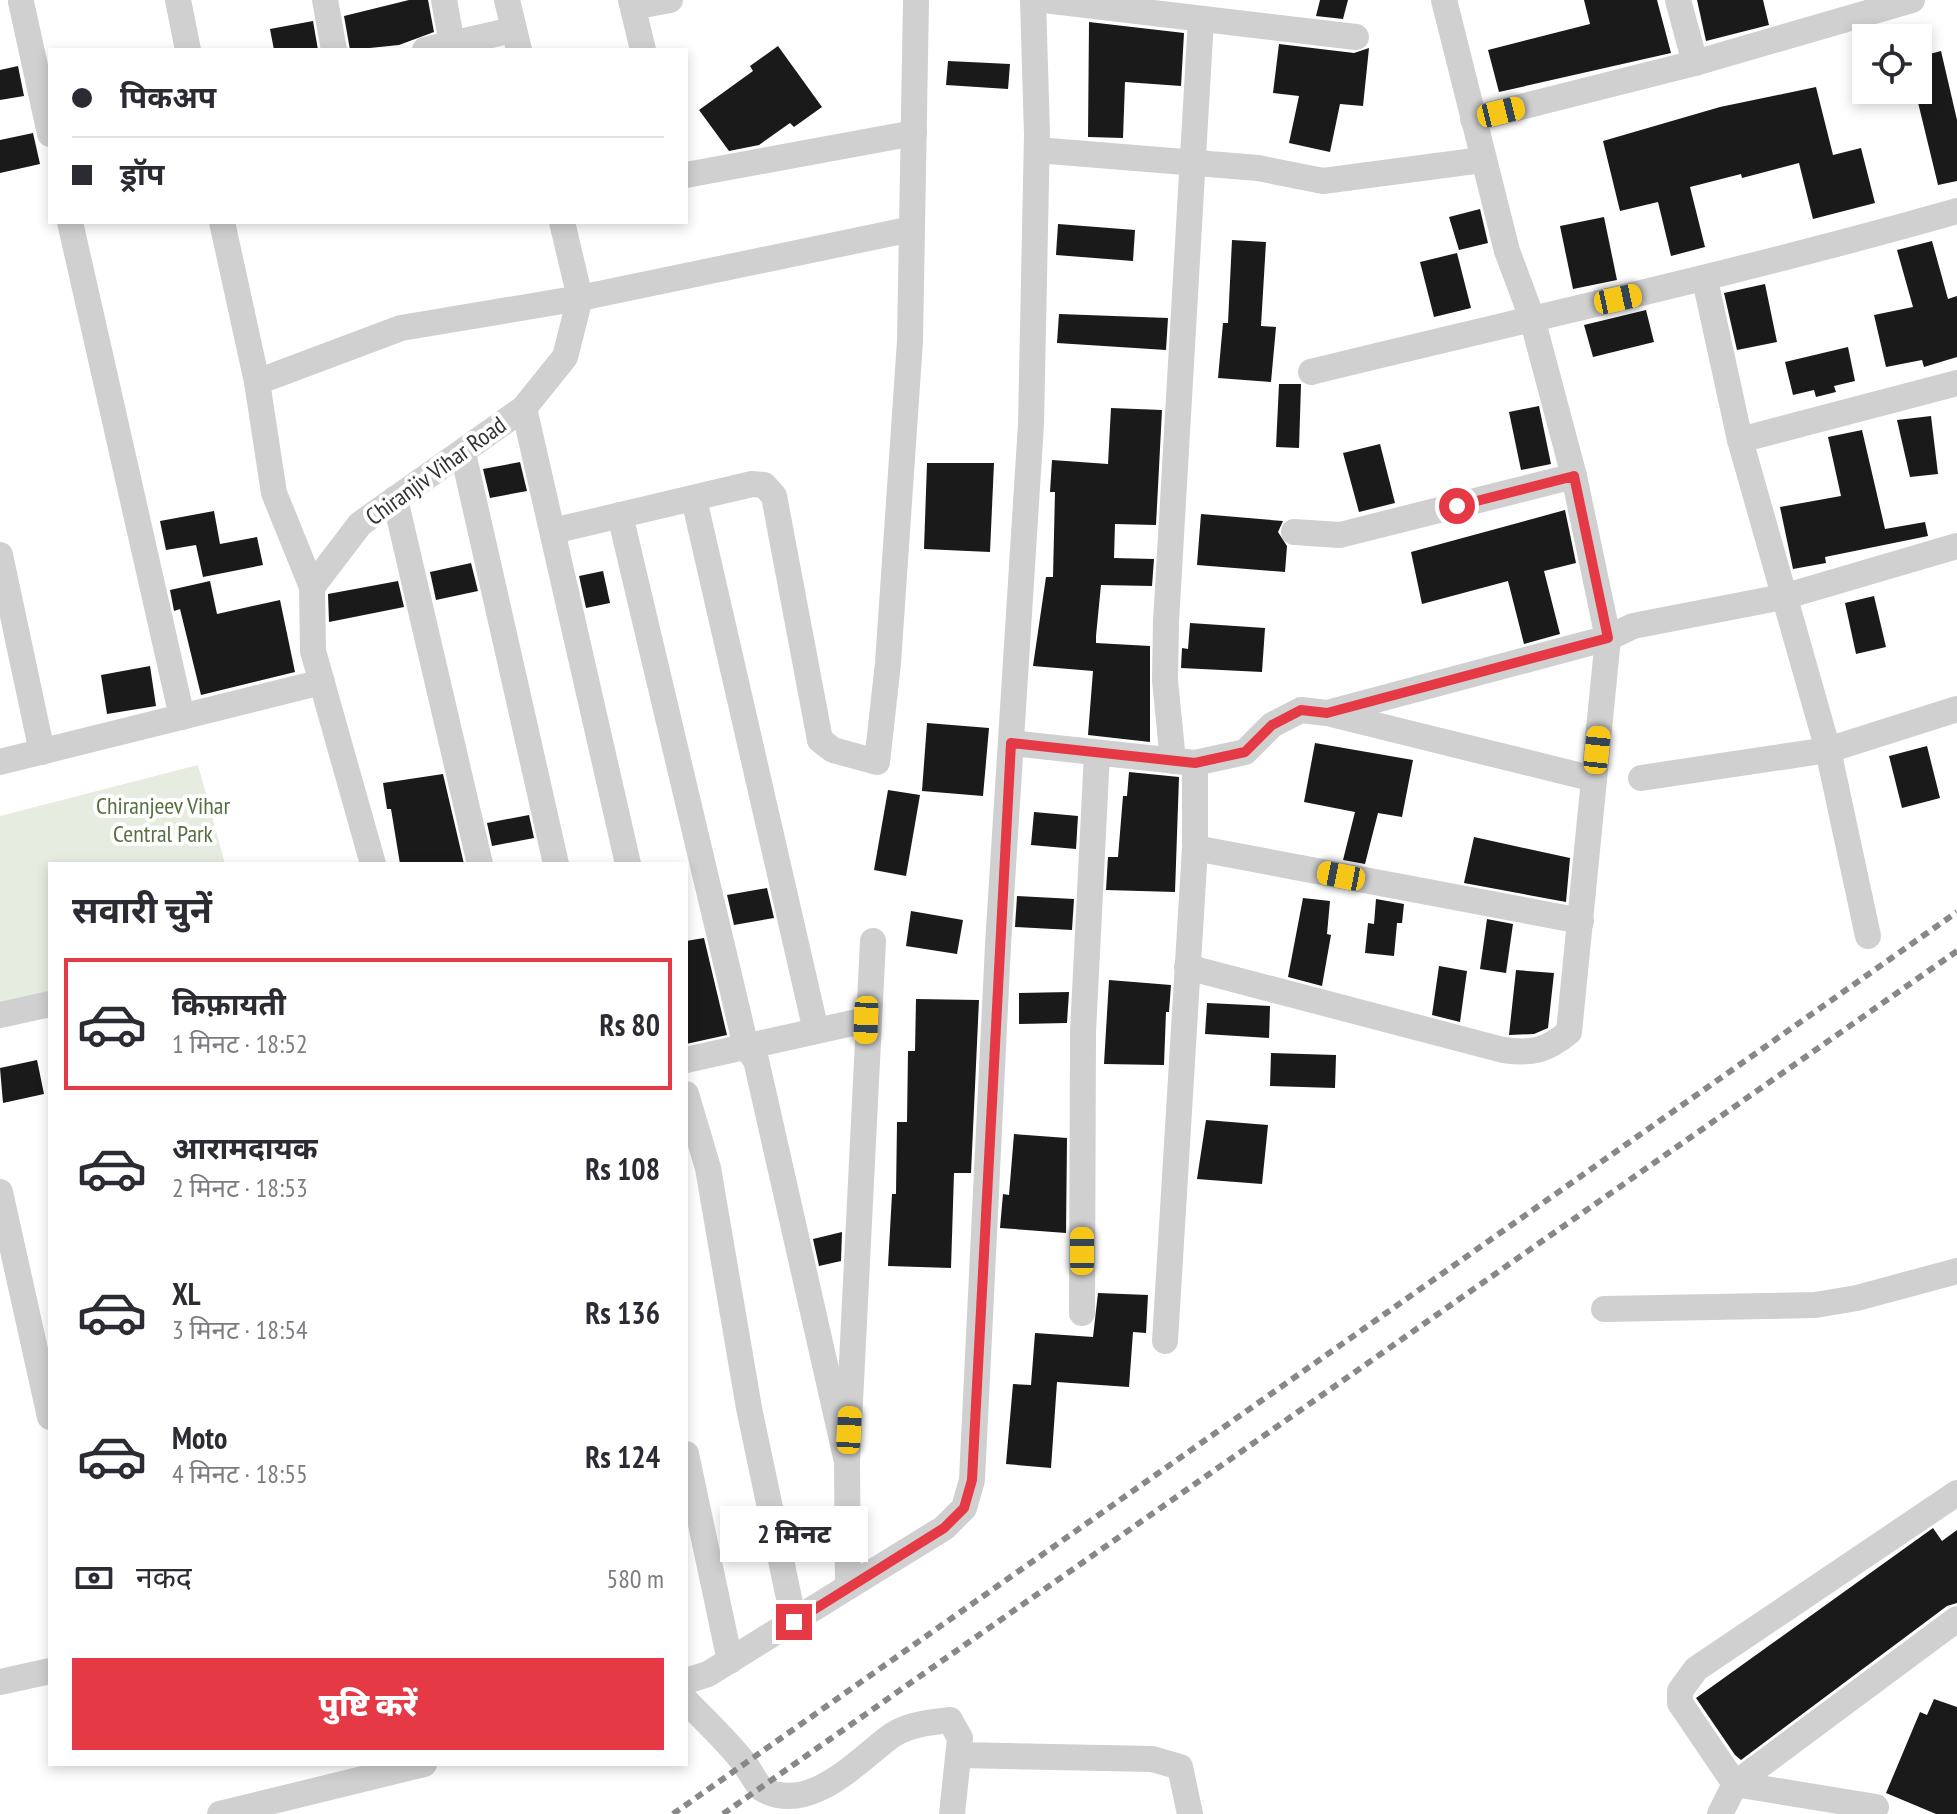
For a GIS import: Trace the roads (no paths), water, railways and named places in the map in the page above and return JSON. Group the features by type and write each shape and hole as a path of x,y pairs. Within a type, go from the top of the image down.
{"street":[{"path":"178,0 188,48"},
{"path":"325,0 334,48"},
{"path":"444,0 452,44"},
{"path":"434,48 516,40 507,0"},
{"path":"643,48 632,4 670,0"},
{"path":"553,531 752,484 764,485 774,496 820,740 833,750 877,762 888,663 906,406 916,0"},
{"path":"688,1680 708,1674 730,1661 944,1528 964,1508 972,1480 1031,424 1037,150 1033,0"},
{"path":"1044,0 1356,37"},
{"path":"1187,967 1503,1050 1531,1054 1549,1049 1569,1032 1608,638 1574,476 1532,318 1507,251 1482,160 1444,0"},
{"path":"1678,0 1695,63"},
{"path":"1473,119 1695,63 1884,4 1912,0"},
{"path":"17,3 48,126"},
{"path":"1165,1341 1195,848 1184,762 1165,680 1166,622 1201,19"},
{"path":"688,175 914,133"},
{"path":"1037,150 1258,168 1323,181 1482,160"},
{"path":"1311,372 1705,280 1957,211"},
{"path":"70,224 182,717"},
{"path":"225,224 257,382 274,493 312,587 313,651 372,862"},
{"name":"Chiranjiv Vihar Road","path":"312,587 360,524 524,408 565,357 580,298 562,224"},
{"path":"257,382 401,328 580,298 912,229"},
{"path":"1705,280 1740,440 1828,750 1868,936"},
{"path":"1740,440 1957,383"},
{"path":"524,408 628,862"},
{"path":"463,453 556,862"},
{"path":"1294,532 1340,535 1574,476"},
{"path":"395,499 480,862"},
{"path":"694,499 816,1031"},
{"path":"620,515 746,1047 756,1060 847,1462"},
{"path":"1327,713 1608,638 1633,626 1783,597 1957,546"},
{"path":"0,555 42,752"},
{"path":"0,762 322,682"},
{"path":"1641,778 1828,750 1957,709"},
{"path":"1011,743 1184,762 1245,752 1272,725 1301,710 1327,713 1594,779"},
{"path":"1082,1313 1083,1032 1097,753"},
{"path":"1195,848 1581,921"},
{"path":"848,1587 847,1462 866,1020 873,941"},
{"path":"0,1015 48,1004"},
{"path":"688,1060 866,1020"},
{"path":"688,1101 708,1168 749,1408 794,1622"},
{"path":"0,1192 48,1408"},
{"path":"1604,1309 1815,1305 1857,1298 1957,1271"},
{"path":"688,1463 730,1661"},
{"path":"1881,1812 1735,1784 1680,1703 1680,1691 1696,1669 1957,1493"},
{"path":"1720,1814 1735,1784 1957,1619"},
{"path":"0,1682 48,1671"},
{"path":"688,1703 730,1745 760,1788 785,1810 845,1781 887,1739 908,1727 950,1720 960,1738 952,1814"},
{"path":"960,1755 1152,1759 1180,1767 1190,1814"},
{"path":"220,1814 416,1766"}],"railway":[{"path":"673,1814 1957,912"},
{"path":"723,1814 1957,951"}],"park label":[{"name":"Chiranjeev Vihar Central Park","path":"163,820"}]}
